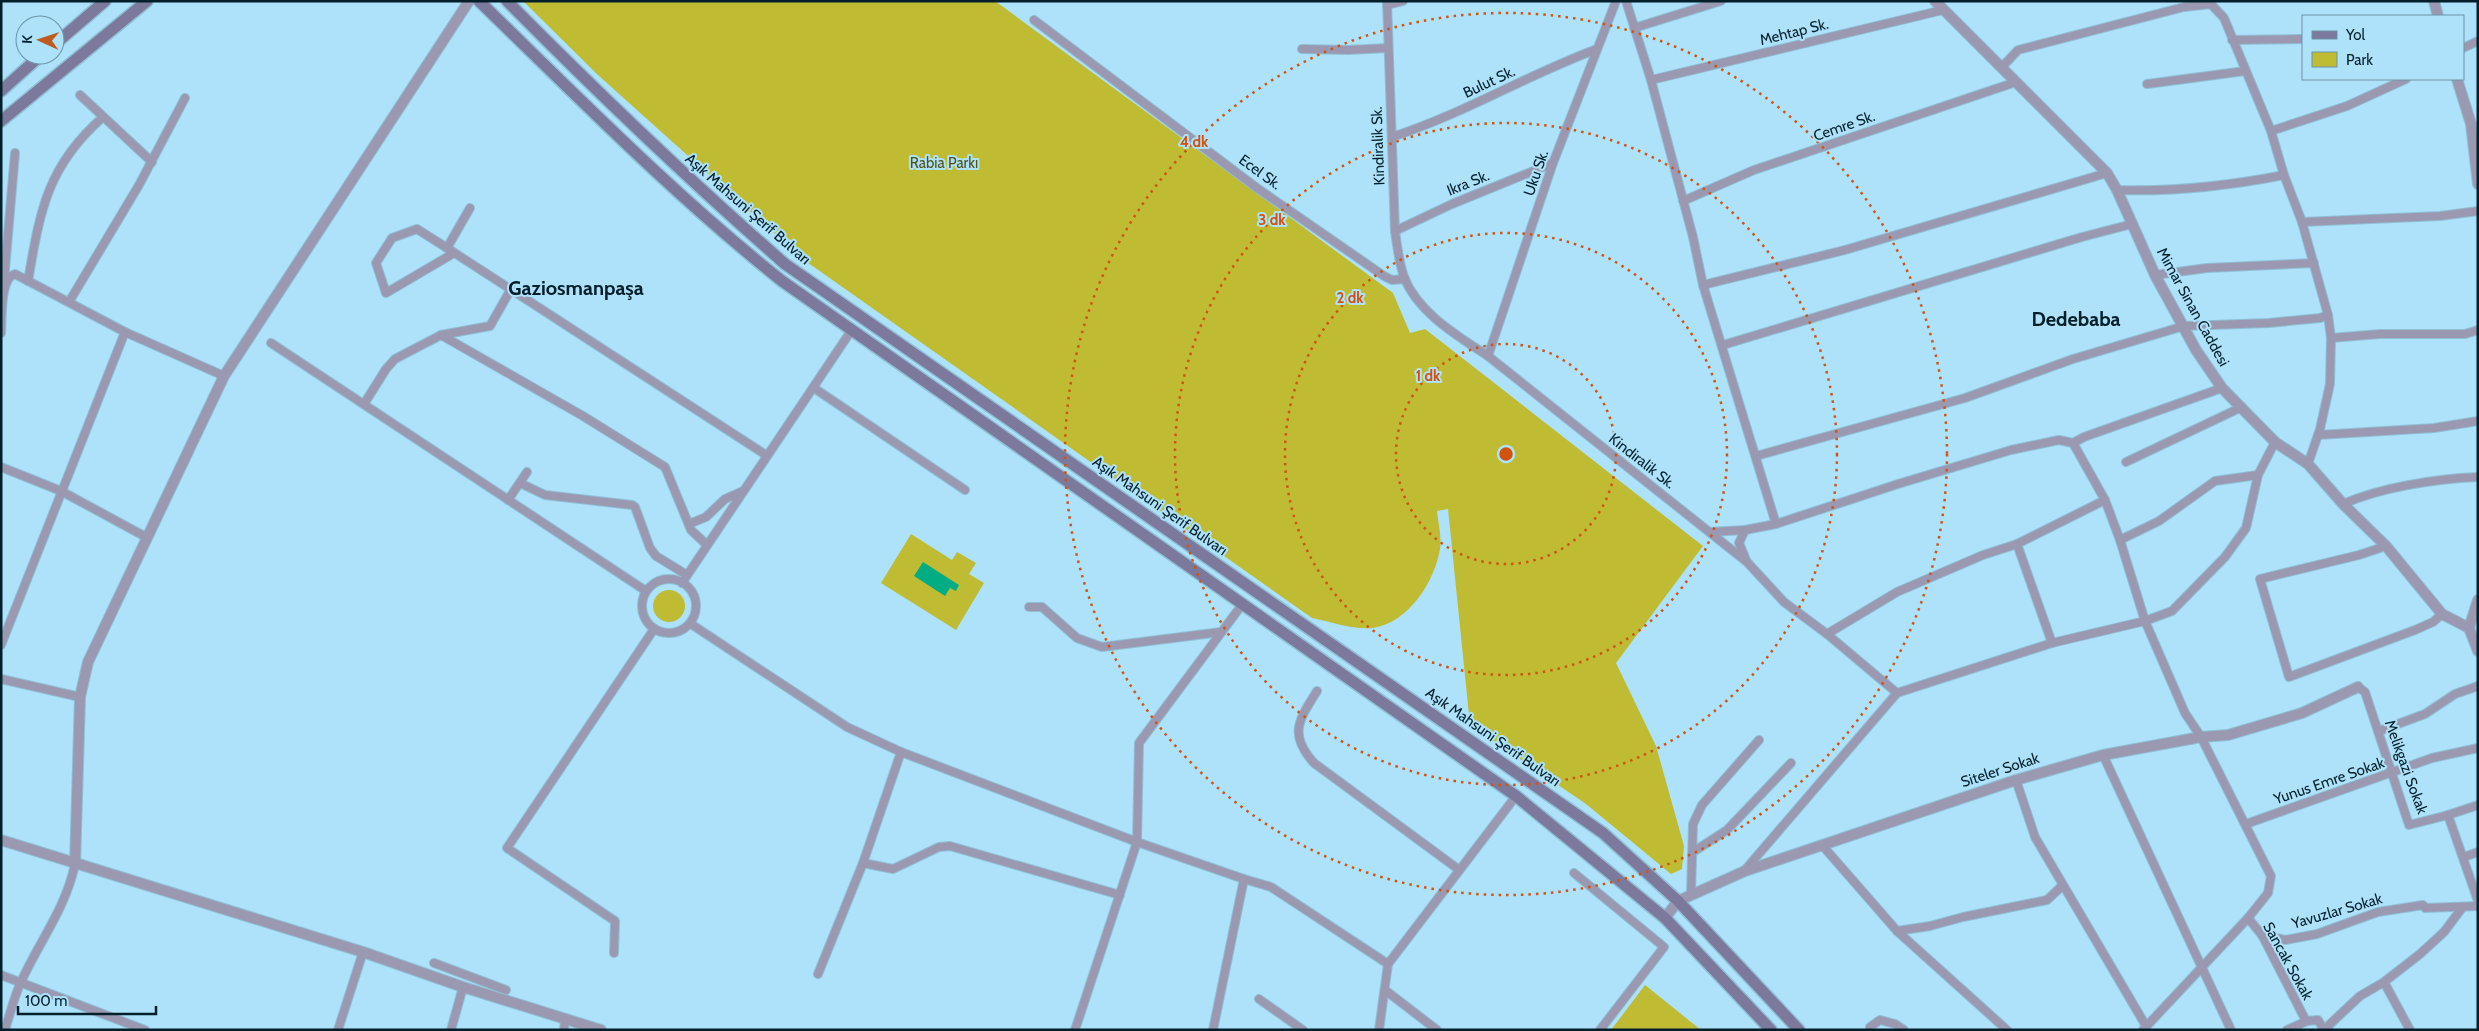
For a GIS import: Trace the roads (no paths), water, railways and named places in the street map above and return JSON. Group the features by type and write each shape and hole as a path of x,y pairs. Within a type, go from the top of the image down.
{"main road":[{"path":"65,35 105,1"},
{"path":"1,121 147,1"},
{"path":"479,1 663,179 731,241 782,282 1241,606 1516,796 1665,918 1771,1030"},
{"name":"Aşık Mahsuni Şerif Bulvarı","path":"507,1 569,64 708,196 785,264 1603,833 1678,901 1800,1030"},
{"path":"1,91 31,65"}],"street":[{"path":"5,1030 21,982 54,923 70,887 75,864 80,697 88,662 224,376 468,1"},
{"path":"1387,3 1403,1"},
{"name":"Uku Sk.","path":"1488,356 1553,163 1616,1"},
{"path":"1626,1 1651,80 1703,285 1723,345 1776,524"},
{"path":"1634,28 1721,1"},
{"name":"Mimar Sinan Caddesi","path":"1935,1 2107,173 2117,190 2155,275 2196,350 2222,388 2275,442 2308,464 2343,504 2386,546 2442,614 2469,628"},
{"path":"2434,1 2438,15"},
{"name":"Kindiralik Sk.","path":"1387,3 1395,231 1399,260 1405,279 1421,303 1449,331 1488,356 1747,562 1784,602 1827,634 1897,693"},
{"path":"2002,67 2018,50 2184,7 2210,3 2224,18 2271,130 2284,175 2302,222 2328,314 2331,338 2330,384 2318,435 2308,464"},
{"name":"Mehtap Sk.","path":"1651,80 1943,10"},
{"name":"Ecel Sk.","path":"1034,20 1257,188 1384,276 1392,280 1405,279"},
{"path":"2232,40 2302,39"},
{"path":"2464,47 2478,40"},
{"path":"1302,49 1348,50 1388,48"},
{"name":"Bulut Sk.","path":"1392,137 1428,125 1558,64 1597,49"},
{"path":"2146,84 2245,71"},
{"path":"2271,130 2347,106 2404,80"},
{"path":"2457,80 2471,124 2478,184"},
{"name":"Cemre Sk.","path":"1683,201 1754,170 2016,82"},
{"path":"80,95 152,162"},
{"path":"68,302 152,162 185,98"},
{"path":"28,281 37,228 52,180 68,155 90,128 103,117"},
{"path":"1,333 15,153"},
{"name":"Ikra Sk.","path":"1395,231 1452,204 1553,163"},
{"path":"1703,285 1829,255 2107,173"},
{"path":"2117,190 2208,188 2284,175"},
{"path":"470,208 451,250 386,293 376,263 392,238 417,229 451,250 511,289 766,456"},
{"path":"2302,222 2440,216 2478,211"},
{"path":"1723,345 2082,237 2132,224"},
{"path":"2155,275 2207,268 2314,263"},
{"path":"4,283 9,275 15,274 125,332 224,376"},
{"path":"364,404 386,369 396,359 442,335 490,326 511,289"},
{"path":"1756,456 1965,398 2073,359 2184,326 2269,323 2320,318 2328,314"},
{"path":"682,582 814,388 851,330"},
{"path":"2331,338 2380,334 2465,334 2478,330"},
{"path":"1,645 125,332"},
{"path":"442,335 583,416 665,467 689,524 699,539 707,545"},
{"path":"272,342 646,591"},
{"path":"814,388 965,490"},
{"path":"1710,532 1745,530 1776,524 1898,484 2011,450 2059,440 2073,443 2084,437 2222,388"},
{"path":"2126,462 2242,407"},
{"path":"2318,435 2434,428 2478,421"},
{"path":"1744,871 1897,693 2052,642 2145,621 2172,611 2225,557 2246,528 2258,475 2275,442"},
{"path":"2016,780 2035,837 2145,1028 2248,918 2268,893 2271,876 2201,737 2185,713 2145,621 2120,540 2105,500 2073,443"},
{"path":"1,467 61,491 146,537"},
{"path":"508,500 527,472"},
{"path":"2120,540 2159,521 2215,481 2258,475"},
{"path":"2343,504 2361,496 2385,490 2460,478 2478,477"},
{"path":"520,483 545,495 632,505 635,507 650,548 656,556 688,575"},
{"path":"689,524 706,517 725,499 743,491"},
{"path":"1827,634 1897,592 1983,554 2017,544 2105,500"},
{"path":"1745,530 1739,543 1747,562"},
{"path":"2017,544 2052,642"},
{"path":"2386,546 2359,556 2260,579 2289,677 2415,630 2433,622 2442,614"},
{"path":"672,579 682,582 690,589 696,603 691,624 673,633 663,633 654,629 643,614 643,599 646,591 662,580 672,579"},
{"path":"2478,600 2469,628 2478,651"},
{"path":"1075,1030 1137,842 1139,743 1241,606"},
{"path":"1029,607 1042,607 1077,638 1102,648 1221,632"},
{"path":"691,624 847,727 901,752 1137,842 1271,887 1388,964"},
{"path":"614,953 615,921 507,848 654,629"},
{"path":"1,679 80,697"},
{"path":"2379,731 2425,714 2455,694 2478,686"},
{"name":"Siteler Sokak","path":"1665,918 1678,901 1691,893 1744,871 2016,780 2103,755 2201,737 2228,735 2302,713 2358,687"},
{"name":"Melikgazi Sokak","path":"2358,687 2365,692 2409,825 2448,815 2478,900"},
{"path":"1317,691 1300,718 1297,737 1302,750 1314,763 1458,869"},
{"path":"1691,893 1693,824 1702,805 1759,740"},
{"name":"Yunus Emre Sokak","path":"2246,824 2432,758 2478,748"},
{"path":"818,974 863,863 901,752"},
{"path":"2103,755 2231,1030"},
{"path":"1693,852 1727,830 1791,763"},
{"path":"1379,1030 1388,964 1458,869 1516,796"},
{"path":"2448,815 2478,805"},
{"path":"1,840 363,952 463,987 601,1030"},
{"path":"1822,845 1897,931 2007,1030"},
{"path":"863,863 893,869 939,847 950,846 1120,895"},
{"path":"2464,857 2478,852"},
{"path":"1574,872 1664,947 1600,1030"},
{"path":"1213,1030 1244,879"},
{"path":"1897,931 1930,926 1963,917 2047,900 2062,886"},
{"name":"Yavuzlar Sokak","path":"2262,935 2285,940 2316,934 2378,912 2423,904 2425,908 2478,906"},
{"path":"2328,1030 2328,1025 2360,996 2384,982 2444,932 2462,908"},
{"name":"Sancak Sokak","path":"2248,918 2262,935 2307,1021 2318,1020 2324,1030"},
{"path":"338,1030 363,952"},
{"path":"434,963 506,990"},
{"path":"1,975 146,1030"},
{"path":"2384,982 2410,1030"},
{"path":"451,1030 463,987"},
{"path":"1385,990 1437,1030"},
{"path":"1259,999 1303,1030"},
{"path":"564,1030 565,1018"},
{"path":"1870,1027 1880,1020 1895,1024 1904,1030"},
{"path":"2287,1030 2307,1021"}],"district":[{"name":"Gaziosmanpaşa","path":"576,288"},
{"name":"Dedebaba","path":"2076,319"}],"park label":[{"name":"Rabia Parkı","path":"944,163"}]}
